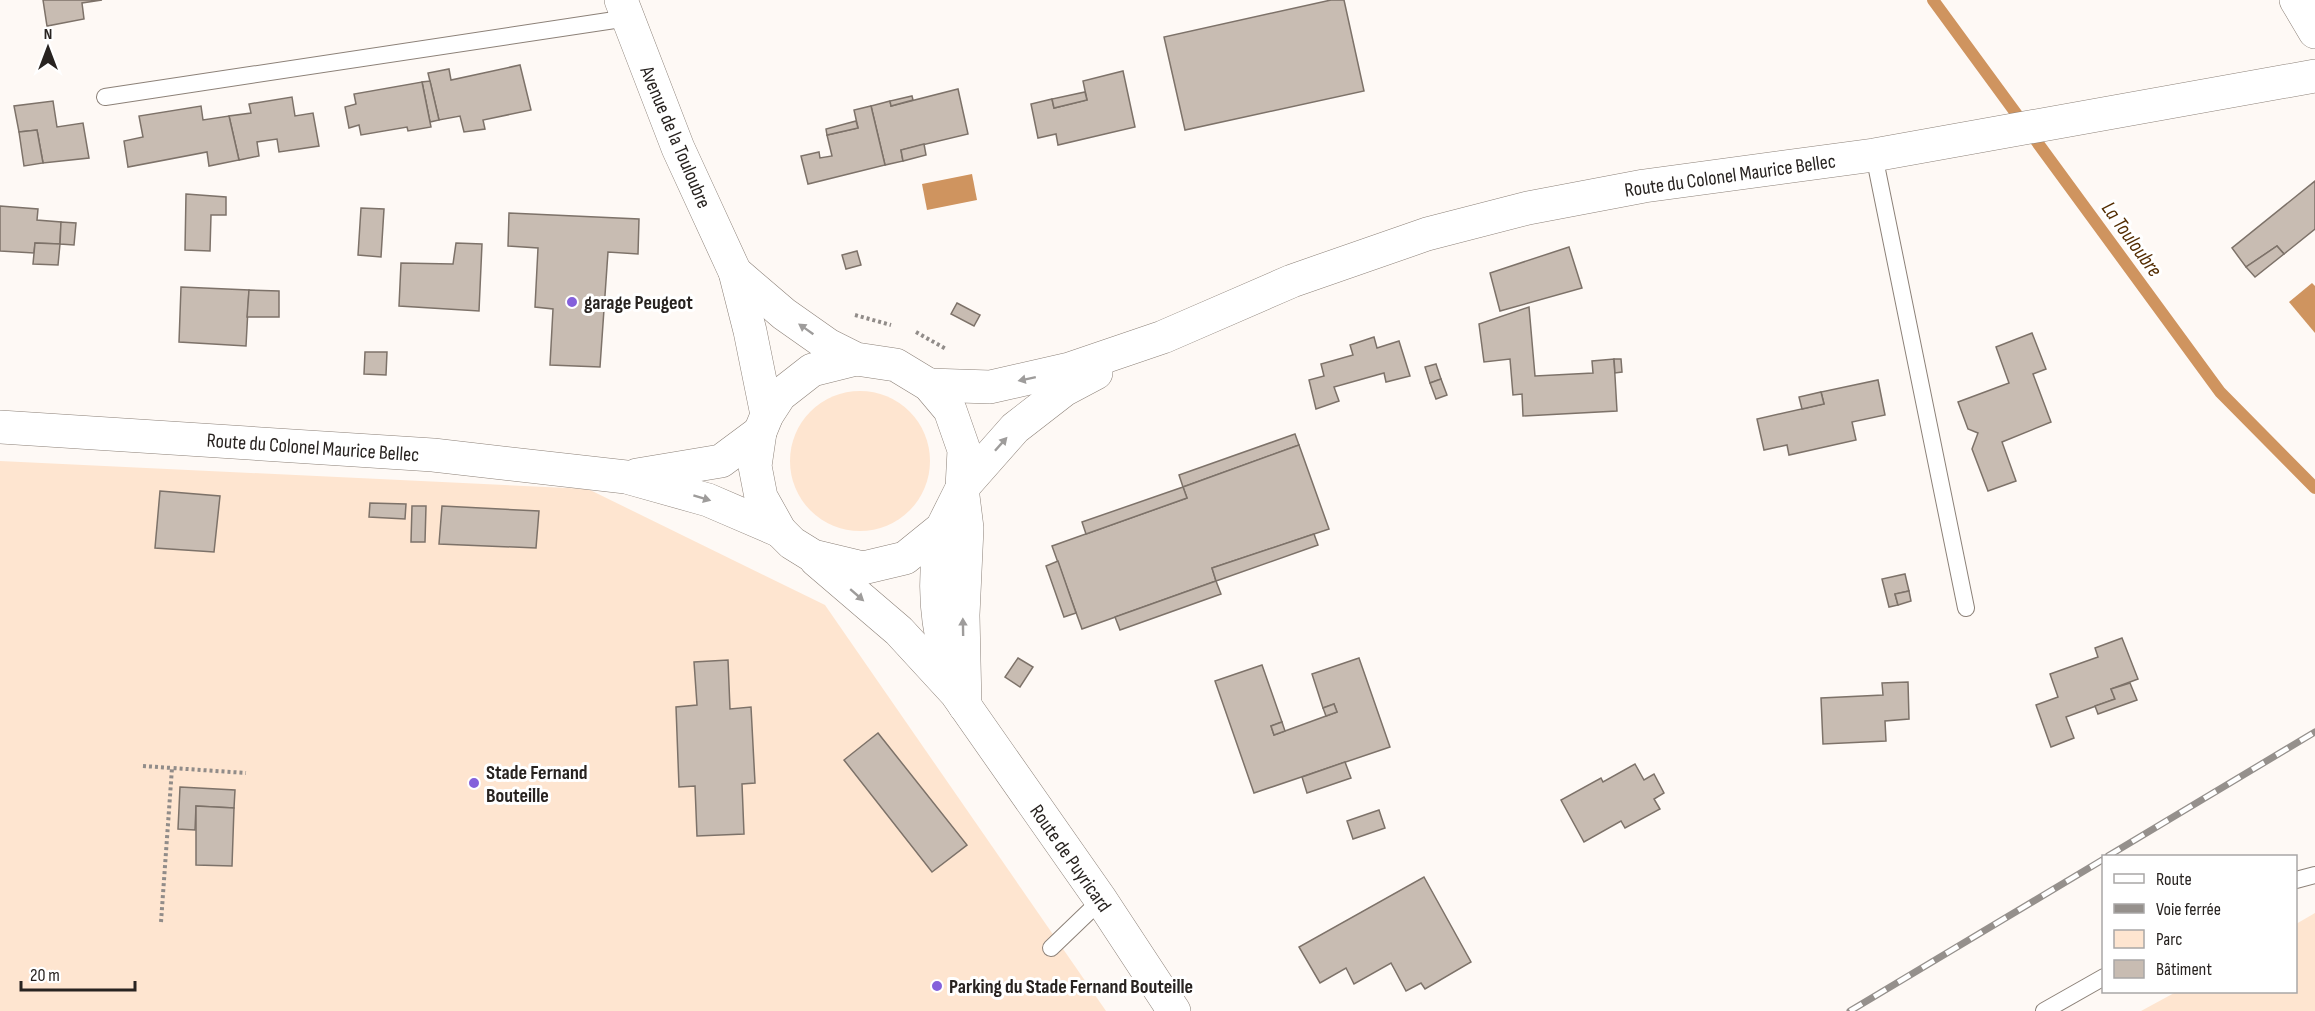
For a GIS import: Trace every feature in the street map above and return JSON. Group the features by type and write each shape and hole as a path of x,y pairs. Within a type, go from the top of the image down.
{"main road":[{"path":"2296,0 2315,32"},
{"name":"Avenue de la Touloubre","path":"625,9 678,148 735,272"},
{"name":"Route du Colonel Maurice Bellec","path":"929,385 990,387 1069,369 1163,337 1292,281 1427,234 1517,211 1644,186 1874,154 2315,76"},
{"path":"735,272 784,314 828,345 856,359 896,365 929,385 950,410 964,450 962,488 968,528 960,699"},
{"path":"735,272 750,331 763,424 755,466 760,497 780,531 792,543 813,556 863,568 905,558 942,528 962,488"},
{"name":"Route du Colonel Maurice Bellec","path":"962,488 1015,428 1064,390 1163,337"},
{"path":"763,424 780,395 812,370 856,359"},
{"name":"Route du Colonel Maurice Bellec","path":"626,477 721,461 763,424"},
{"name":"Route du Colonel Maurice Bellec","path":"0,427 433,455 626,477 708,500 780,531"},
{"name":"Route de Puyricard","path":"942,528 935,567 936,615 960,699"},
{"name":"Route de Puyricard","path":"813,556 899,631 960,699 1101,900 1174,1011"}],"lane":[{"path":"105,98 625,9"},
{"path":"1874,154 1966,608"},
{"path":"2297,880 2315,875"},
{"path":"1051,948 1101,900"},
{"path":"2044,1011 2102,978"}],"path":[{"path":"851,315 898,327"},
{"path":"908,329 948,351"},
{"path":"144,766 246,773"},
{"path":"161,922 172,768"}],"green space":[{"path":"860,391 887,397 899,403 909,412 918,422 924,434 930,461 924,488 918,500 909,510 899,519 887,525 860,531 833,525 821,519 811,510 802,500 796,488 790,461 796,434 802,422 811,412 821,403 833,397"},
{"name":"Stade Fernand Bouteille","path":"0,461 588,489 825,605 1106,1011 0,1011"},
{"path":"2315,913 2315,1011 2141,1011 2174,993 2297,993 2297,923"}],"shaded area":[{"path":"972,174 977,200 927,210 922,184"},
{"path":"2312,283 2315,286 2315,333 2289,302"}],"building":[{"path":"43,0 102,0 82,3 84,19 47,26"},
{"path":"1331,0 1344,0 1364,91 1185,130 1164,37"},
{"path":"520,65 531,110 483,120 485,129 464,132 460,116 439,120 428,73 449,69 451,80"},
{"path":"1123,71 1135,127 1058,145 1056,134 1038,138 1031,104 1052,99 1054,108 1087,100 1083,81"},
{"path":"430,81 439,120 430,122 422,82"},
{"path":"422,82 431,127 408,131 407,127 361,135 359,125 349,128 345,107 356,104 354,94"},
{"path":"958,89 968,134 901,150 903,161 885,165 871,106 890,101 891,106"},
{"path":"1085,92 1087,100 1054,108 1052,99"},
{"path":"912,96 913,100 891,106 890,101"},
{"path":"292,97 295,116 313,113 319,146 279,152 277,139 257,142 259,156 239,160 229,116 251,113 249,104"},
{"path":"53,101 57,127 83,123 89,158 43,163 37,130 19,132 14,106"},
{"path":"201,106 203,120 229,116 239,160 209,166 207,152 128,167 124,141 143,137 139,116"},
{"path":"871,106 885,165 808,184 801,156 819,152 820,158 832,156 827,135 858,128 854,110"},
{"path":"856,121 858,128 827,135 826,129"},
{"path":"37,130 43,163 24,166 19,132"},
{"path":"924,144 926,155 903,161 901,150"},
{"path":"2315,181 2315,229 2284,254 2277,246 2246,267 2232,248"},
{"path":"186,194 226,197 226,215 211,215 210,251 185,250"},
{"path":"0,206 38,209 37,220 61,222 60,244 35,243 34,253 0,251"},
{"path":"361,208 384,209 381,257 358,255"},
{"path":"509,213 639,219 638,254 608,252 600,367 550,365 553,309 535,307 538,248 508,246"},
{"path":"61,222 76,223 74,245 60,244"},
{"path":"35,243 60,244 58,265 33,264"},
{"path":"456,243 482,244 479,311 399,306 401,263 453,264"},
{"path":"2277,246 2284,254 2255,277 2246,267"},
{"path":"1569,247 1582,288 1500,311 1490,273"},
{"path":"857,251 861,265 846,269 842,255"},
{"path":"181,287 249,290 246,346 179,342"},
{"path":"249,290 279,291 279,317 247,317"},
{"path":"957,303 980,315 974,326 951,314"},
{"path":"1529,307 1535,376 1593,373 1592,361 1614,359 1617,411 1523,416 1522,394 1513,395 1510,359 1484,362 1479,324"},
{"path":"2032,333 2046,369 2033,374 2051,422 2002,442 2016,481 1988,491 1972,449 1978,433 1968,429 1958,402 2009,383 1996,347"},
{"path":"1374,337 1377,348 1399,341 1410,376 1386,382 1384,373 1334,387 1339,401 1316,409 1309,380 1324,376 1321,364 1353,355 1350,345"},
{"path":"365,352 387,352 386,375 364,374"},
{"path":"1614,359 1621,359 1622,372 1615,373"},
{"path":"1436,364 1441,379 1430,383 1425,367"},
{"path":"1441,379 1447,395 1436,399 1430,383"},
{"path":"1878,380 1885,415 1852,422 1856,440 1789,455 1787,445 1764,450 1757,419 1824,404 1821,392"},
{"path":"1821,392 1824,404 1802,409 1799,397"},
{"path":"1295,434 1299,445 1183,487 1179,475"},
{"path":"1299,445 1329,529 1212,568 1216,581 1082,629 1052,546 1187,498 1183,487"},
{"path":"1183,487 1187,498 1086,534 1082,522"},
{"path":"160,491 220,496 214,552 155,548"},
{"path":"370,503 406,504 405,519 369,517"},
{"path":"412,506 426,506 425,542 411,542"},
{"path":"442,506 539,511 536,548 439,544"},
{"path":"1314,534 1318,545 1216,581 1212,568"},
{"path":"1058,561 1076,613 1064,617 1046,566"},
{"path":"1905,574 1909,591 1895,594 1898,605 1889,607 1882,579"},
{"path":"1216,581 1221,594 1120,630 1115,617"},
{"path":"1909,591 1911,601 1898,605 1895,594"},
{"path":"2122,638 2138,679 2111,689 2115,699 2066,717 2074,738 2051,747 2036,705 2058,697 2050,674 2098,657 2095,648"},
{"path":"1018,658 1033,667 1020,687 1005,677"},
{"path":"1359,658 1390,747 1254,793 1215,681 1262,665 1282,722 1271,726 1274,735 1337,712 1334,704 1323,708 1312,674"},
{"path":"728,660 730,709 751,707 755,783 742,784 744,834 697,836 695,786 679,787 676,707 697,705 694,662"},
{"path":"1908,682 1909,719 1885,721 1886,741 1823,744 1821,698 1883,695 1882,683"},
{"path":"2130,683 2137,700 2098,714 2095,706 2115,699 2111,689"},
{"path":"1334,704 1337,712 1326,716 1323,708"},
{"path":"1282,722 1285,731 1274,735 1271,726"},
{"path":"878,733 967,845 932,872 844,760"},
{"path":"1345,762 1351,778 1307,793 1302,777"},
{"path":"1635,764 1644,780 1654,774 1664,793 1654,799 1660,809 1625,828 1621,821 1584,842 1561,800 1601,778 1603,782"},
{"path":"180,787 235,790 234,808 196,806 195,830 178,829"},
{"path":"196,806 234,808 232,866 196,865"},
{"path":"1379,810 1385,828 1353,839 1347,821"},
{"path":"1424,877 1471,962 1425,989 1421,983 1406,991 1391,963 1354,984 1346,968 1320,983 1299,947"}],"waterway":[{"name":"La Touloubre","path":"1933,0 2220,392 2315,488"}],"railway":[{"path":"2110,855 2315,732"},
{"path":"1850,1011 2102,860"}],"place":[{"name":"garage Peugeot","path":"572,302"},
{"name":"Stade Fernand Bouteille","path":"474,783"},
{"name":"Parking du Stade Fernand Bouteille","path":"937,986"}]}
